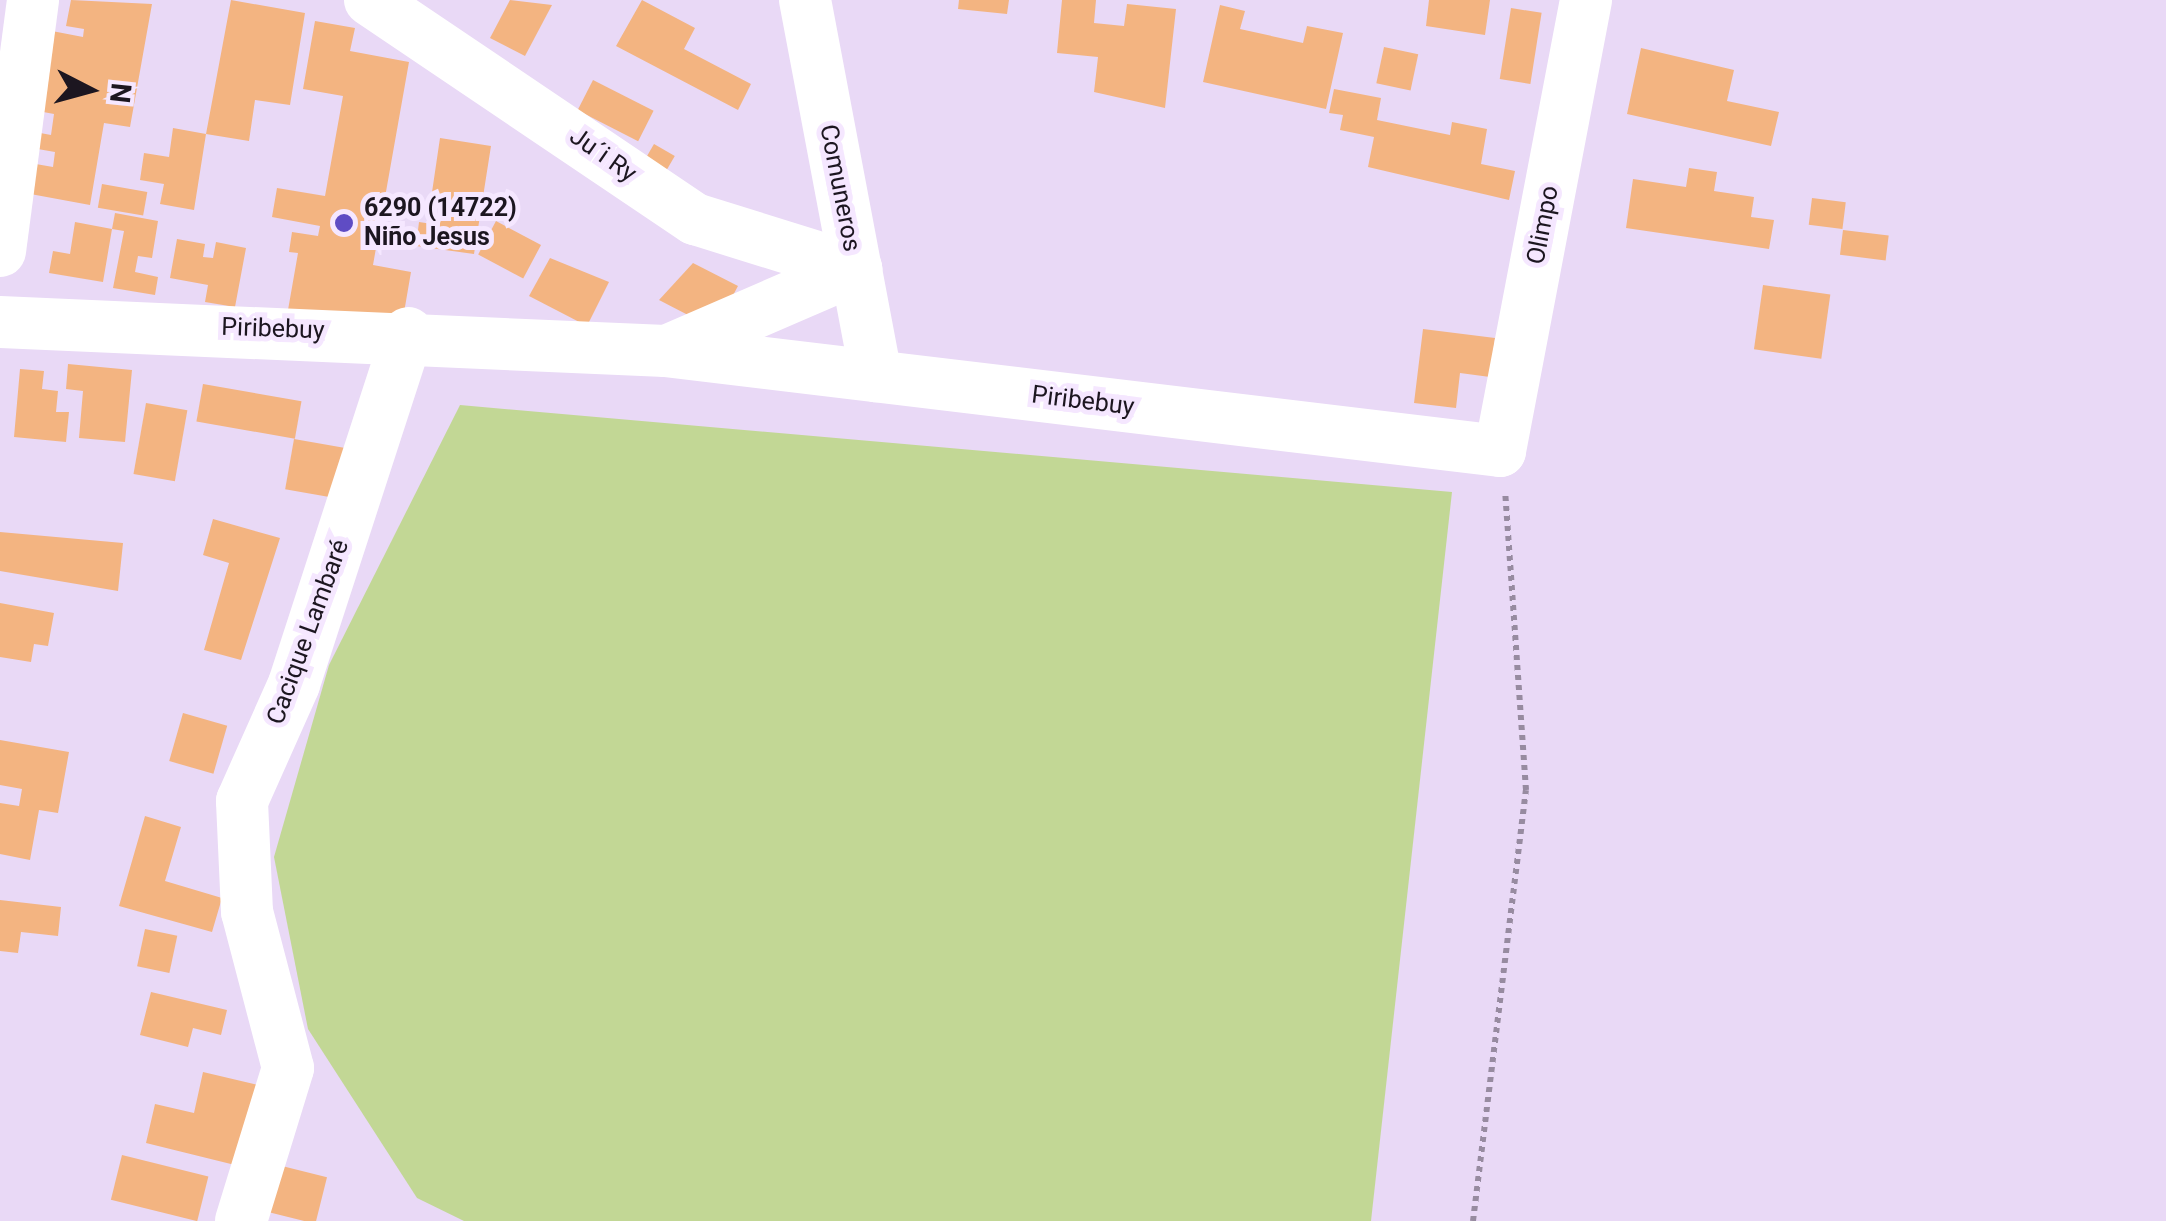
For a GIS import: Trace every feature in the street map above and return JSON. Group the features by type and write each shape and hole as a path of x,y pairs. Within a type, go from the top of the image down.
{"street":[{"path":"0,250 33,0"},
{"name":"Ju´i Ry","path":"370,0 695,219 856,269"},
{"name":"Comuneros","path":"805,0 876,376"},
{"name":"Olimpo","path":"1500,451 1586,0"},
{"name":"Piribebuy","path":"665,351 856,269"},
{"name":"Piribebuy","path":"0,322 408,333 665,351 1500,451"},
{"name":"Cacique Lambaré","path":"241,1221 288,1068 247,912 242,801 294,684 408,333"}],"path":[{"path":"1472,1221 1526,790 1500,451"}],"green space":[{"path":"460,405 1452,492 1371,1221 464,1221 417,1198 308,1029 274,857 329,665"}],"building":[{"path":"71,0 152,4 130,127 104,123 90,205 25,193 30,163 53,167 55,152 32,148 35,132 51,135 54,114 38,111 52,31 83,37 84,29 66,26"},
{"path":"231,0 305,13 290,105 255,100 249,141 206,134"},
{"path":"510,0 552,5 525,56 490,38"},
{"path":"642,0 695,28 684,49 751,84 738,110 616,46"},
{"path":"959,0 1009,0 1007,14 958,9"},
{"path":"1062,0 1096,0 1094,23 1124,26 1127,4 1176,9 1165,108 1094,92 1098,57 1057,53"},
{"path":"1429,0 1490,0 1485,35 1426,26"},
{"path":"1220,5 1245,11 1240,29 1303,43 1307,26 1343,33 1326,109 1203,82"},
{"path":"1511,8 1542,13 1530,84 1500,79"},
{"path":"315,21 355,28 350,51 409,62 373,265 411,272 401,330 288,310 298,253 289,252 292,232 318,236 320,226 272,217 277,188 325,196 343,96 303,89"},
{"path":"1384,47 1418,54 1411,90 1376,83"},
{"path":"1641,48 1734,70 1727,101 1779,112 1771,146 1627,114"},
{"path":"593,80 654,111 638,141 578,110"},
{"path":"1334,89 1381,98 1377,120 1450,135 1452,122 1487,129 1481,164 1515,171 1509,200 1368,167 1374,137 1340,130 1343,115 1329,113"},
{"path":"173,128 206,134 194,210 160,204 164,184 140,180 144,153 169,157"},
{"path":"440,138 491,146 474,254 416,246 419,222 439,225 442,201 431,199"},
{"path":"654,144 675,156 658,185 638,173"},
{"path":"1689,168 1717,172 1714,191 1754,197 1751,217 1774,220 1769,249 1626,228 1633,179 1686,187"},
{"path":"102,184 147,192 143,216 98,208"},
{"path":"1812,198 1846,202 1842,229 1809,225"},
{"path":"115,213 158,221 152,258 138,256 135,272 158,277 155,295 113,288 124,231 112,229"},
{"path":"496,221 541,245 523,278 478,255"},
{"path":"75,222 112,229 103,282 49,273 53,251 70,254"},
{"path":"1843,230 1889,236 1886,260 1840,255"},
{"path":"177,239 205,244 203,257 213,258 216,242 246,248 235,307 205,302 208,285 170,278"},
{"path":"550,258 609,282 587,326 529,296"},
{"path":"693,263 738,286 715,329 659,300"},
{"path":"1763,285 1830,294 1821,359 1754,349"},
{"path":"1423,329 1495,338 1490,377 1460,373 1456,408 1414,403"},
{"path":"68,364 132,370 125,442 79,438 83,391 66,389"},
{"path":"20,369 44,371 42,389 58,391 56,412 69,412 66,442 14,437"},
{"path":"203,384 301,401 295,439 196,421"},
{"path":"146,403 187,410 175,481 133,474"},
{"path":"294,439 348,449 339,499 285,489"},
{"path":"213,519 280,538 241,660 204,650 229,563 203,555"},
{"path":"0,532 123,543 118,591 0,571"},
{"path":"0,603 54,613 48,646 34,644 31,662 0,657"},
{"path":"183,713 227,726 213,774 169,761"},
{"path":"0,740 69,752 58,813 39,810 30,860 0,854 0,803 19,806 22,789 0,785"},
{"path":"145,816 181,827 165,881 222,898 212,932 119,906"},
{"path":"0,900 61,907 58,936 21,932 18,953 0,951"},
{"path":"145,929 177,936 169,973 137,966"},
{"path":"151,992 227,1010 221,1035 193,1028 188,1047 140,1035"},
{"path":"203,1072 258,1085 239,1166 146,1143 155,1104 194,1113"},
{"path":"122,1155 208,1177 197,1221 111,1200"},
{"path":"262,1161 327,1177 316,1221 250,1208"}],"place":[{"name":"6290 (14722) Niño Jesus","path":"344,223"}]}
